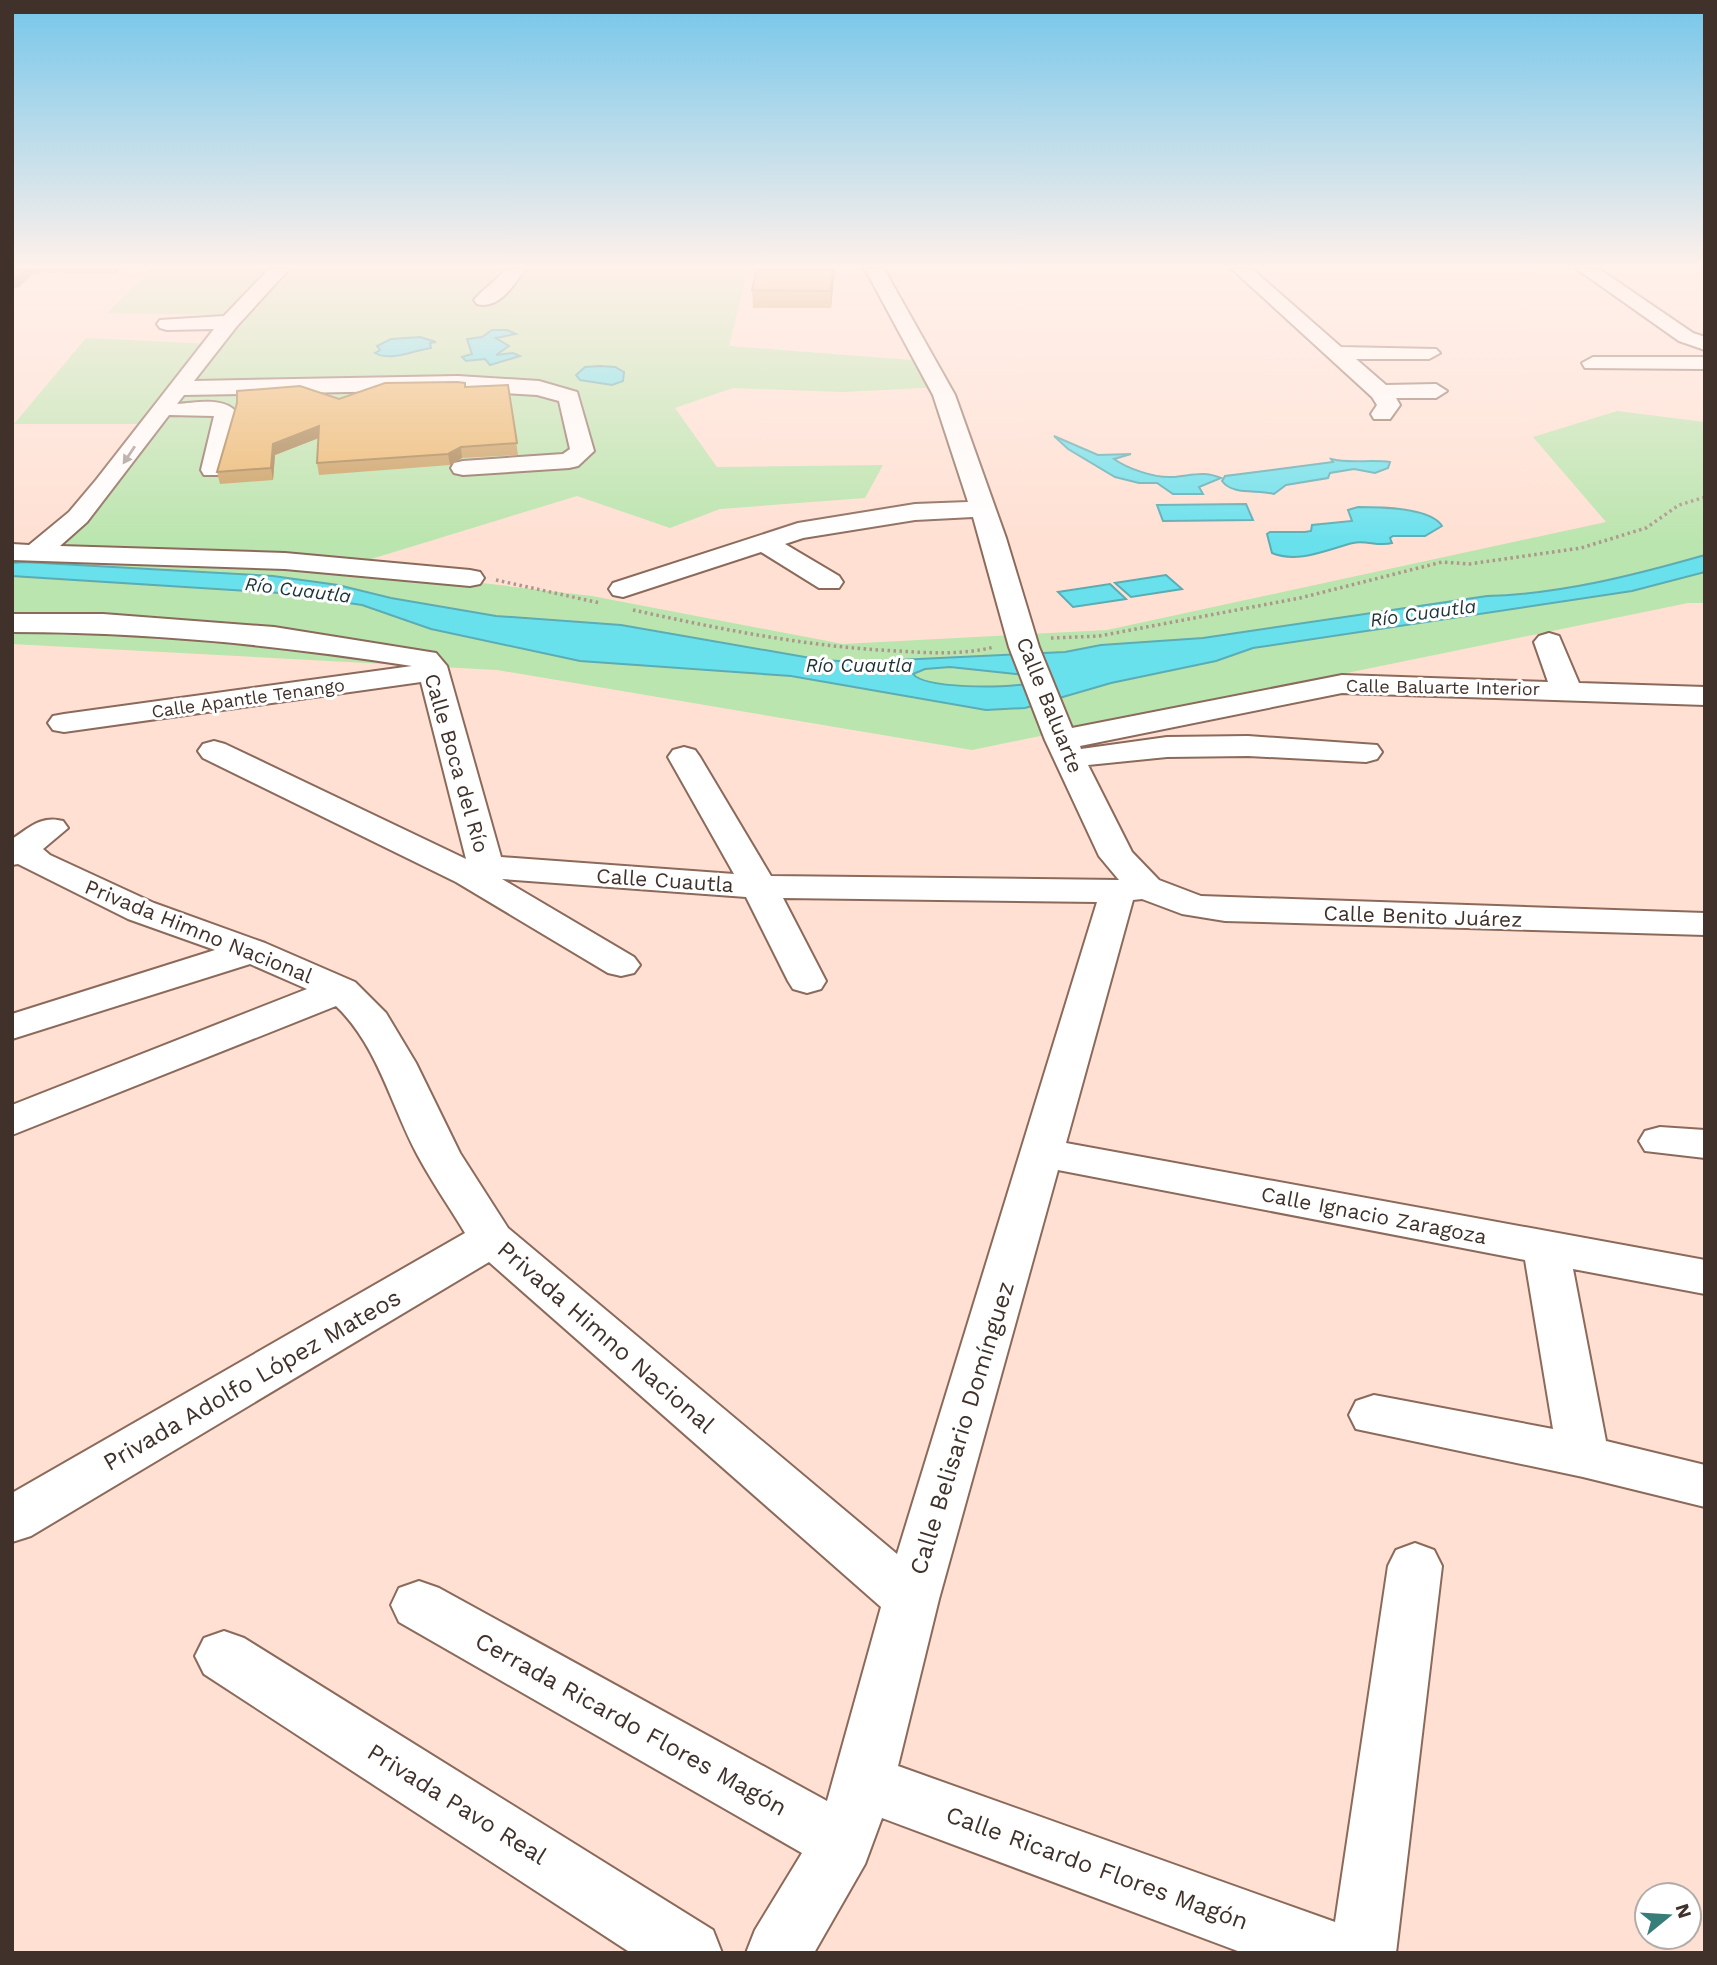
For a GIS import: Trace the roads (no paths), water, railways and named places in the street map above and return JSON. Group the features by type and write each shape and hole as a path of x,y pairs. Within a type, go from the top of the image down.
{"street":[{"path":"25,551 78,517 111,479 157,412 198,361"},
{"name":"Calle Baluarte","path":"925,361 944,395 993,538 1023,643 1060,737 1132,889"},
{"path":"1340,361 1381,403 1436,391"},
{"path":"1593,363 1705,363"},
{"path":"176,388 458,383 539,388 569,397 582,451 577,456 569,461 463,468"},
{"path":"157,412 220,409 226,414 213,470"},
{"path":"620,601 764,542 798,531 847,521 981,509"},
{"path":"764,542 829,582"},
{"path":"25,551 285,561 470,578"},
{"path":"12,623 103,623 274,636 429,666"},
{"path":"1549,642 1566,691"},
{"name":"Calle Apantle Tenango","path":"64,723 429,666"},
{"name":"Calle Boca del Río","path":"429,666 477,871"},
{"name":"Calle Baluarte Interior","path":"1060,737 1342,684 1705,696"},
{"path":"1060,737 1167,747 1248,746 1366,752"},
{"name":"Calle Cuautla","path":"214,751 477,871 759,887 1132,889"},
{"path":"684,757 759,887 807,981"},
{"name":"Privada Himno Nacional","path":"28,844 38,862 141,911 252,951 341,990 366,1013 396,1063 439,1155 492,1239 911,1599"},
{"path":"477,871 621,965"},
{"name":"Calle Benito Juárez","path":"1132,889 1195,906 1226,910 1705,924"},
{"name":"Calle Belisario Domínguez","path":"778,1953 843,1843 864,1783 911,1599 1043,1153 1132,889"},
{"path":"12,1027 252,951"},
{"name":"Privada Himno Nacional","path":"12,1121 341,990"},
{"path":"1660,1141 1705,1144"},
{"name":"Calle Ignacio Zaragoza","path":"1043,1153 1705,1277"},
{"name":"Privada Adolfo López Mateos","path":"12,1520 492,1239"},
{"path":"1546,1247 1583,1456"},
{"path":"1374,1415 1583,1456 1705,1486"},
{"path":"1363,1953 1415,1566"},
{"name":"Cerrada Ricardo Flores Magón","path":"419,1605 843,1843"},
{"name":"Privada Pavo Real","path":"224,1656 690,1953"},
{"name":"Calle Ricardo Flores Magón","path":"864,1783 1330,1953"}],"water":[{"path":"486,361 504,361 490,365"},
{"path":"585,367 615,367 624,372 623,381 612,385 580,380 576,375"},
{"path":"1054,436 1098,455 1131,454 1114,459 1142,472 1165,477 1202,474 1221,478 1199,487 1203,494 1173,494 1157,483 1139,483 1115,477 1068,449"},
{"path":"1331,459 1390,462 1388,468 1375,473 1354,469 1330,473 1328,478 1286,485 1274,494 1233,489 1222,481 1225,476 1333,462"},
{"path":"1246,504 1253,520 1163,521 1157,505"},
{"path":"1358,507 1416,512 1427,515 1442,526 1425,536 1393,536 1390,538 1392,543 1387,544 1353,543 1292,557 1272,553 1267,534 1270,532 1305,532 1311,531 1312,525 1352,521 1348,510"},
{"name":"Río Cuautla","path":"1705,555 1705,572 1632,591 1253,648 1216,661 1111,683 1025,708 986,710 791,676 580,661 431,629 362,605 280,593 12,576 12,563 24,562 273,576 338,585 391,598 496,616 621,625 822,660 856,662 1065,652 1101,645 1203,638 1487,596 1542,592 1625,576","holes":["950,667 1026,675 1025,684 984,687 948,685 920,679 913,674 925,669"]},
{"path":"1166,575 1182,589 1131,597 1115,583"},
{"path":"1110,584 1126,599 1073,607 1058,592"}]}
